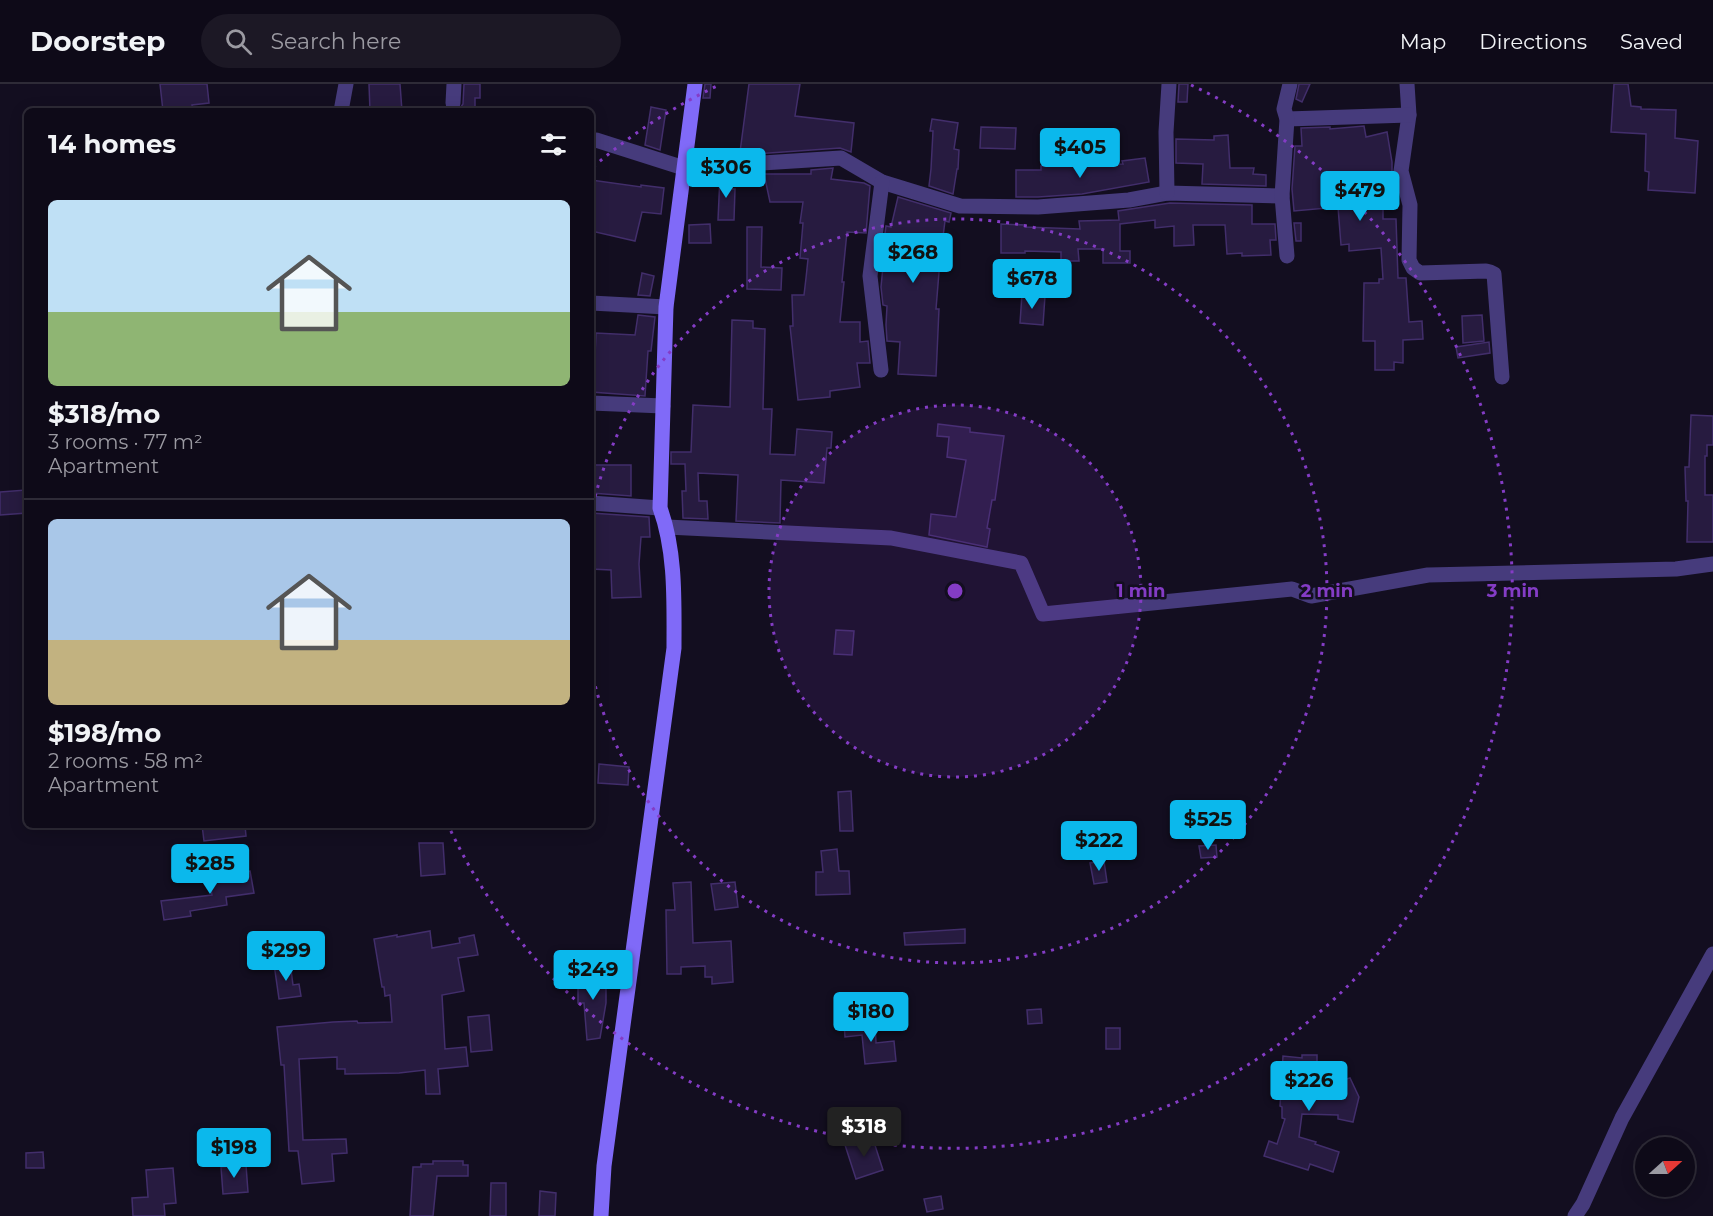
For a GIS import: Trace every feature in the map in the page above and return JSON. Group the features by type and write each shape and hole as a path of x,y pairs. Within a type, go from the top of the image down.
{"street":[{"path":"342,108 346,84"},
{"path":"453,103 454,84"},
{"path":"600,1216 604,1166 674,648 674,591 667,527 660,508 666,307 695,84"},
{"path":"1167,193 1166,132 1169,84"},
{"path":"1287,256 1282,195 1287,119 1284,109 1290,84"},
{"path":"1407,84 1408,116 1401,171 1410,205 1409,260 1413,268 1420,273 1490,272 1494,274 1502,377"},
{"path":"1287,119 1408,116"},
{"path":"594,140 684,168 841,158 882,182 960,206 1038,207 1129,200 1167,193 1282,195"},
{"path":"881,370 870,276 882,182"},
{"path":"594,303 666,307"},
{"path":"594,403 663,406"},
{"path":"594,503 660,508"},
{"path":"667,527 891,538 1021,563 1043,614 1292,589 1311,596 1428,575 1676,568 1713,564"},
{"path":"1575,1216 1583,1204 1622,1118 1713,954"}],"building":[{"path":"160,84 207,84 209,103 192,105 192,108 163,108"},
{"path":"369,84 400,84 402,108 370,108"},
{"path":"464,84 480,84 480,98 475,98 475,108 460,108 463,104"},
{"path":"705,84 711,84 710,98 703,98"},
{"path":"749,84 800,84 795,116 854,123 851,152 840,148 753,154 740,152"},
{"path":"1179,84 1188,84 1187,102 1178,102"},
{"path":"1299,84 1310,84 1302,102 1296,99"},
{"path":"1614,84 1628,84 1631,106 1641,107 1641,109 1676,110 1675,138 1698,141 1695,193 1648,190 1649,172 1645,171 1646,134 1611,132"},
{"path":"651,107 666,110 660,150 645,145"},
{"path":"932,119 958,123 954,149 959,150 958,169 953,194 929,186"},
{"path":"1364,126 1366,137 1387,132 1397,193 1383,196 1383,219 1396,219 1398,278 1406,278 1409,322 1422,321 1423,339 1403,340 1403,363 1394,362 1394,370 1375,370 1375,341 1363,341 1364,283 1379,283 1379,279 1383,279 1381,248 1349,251 1349,244 1341,245 1338,207 1294,211 1292,189 1295,146 1302,146 1301,128 1330,127 1330,129"},
{"path":"981,127 1016,128 1015,149 980,148"},
{"path":"1228,135 1230,168 1254,168 1253,174 1266,175 1266,186 1202,184 1203,164 1176,163 1176,139 1214,140 1214,136"},
{"path":"1145,158 1149,182 1082,194 1016,197 1016,170 1041,170 1041,166 1123,164 1122,161"},
{"path":"833,168 831,179 864,183 870,186 866,233 847,232 840,322 860,322 860,342 868,341 870,363 857,363 860,387 830,391 830,397 798,400 790,326 793,326 792,295 804,295 808,259 800,258 803,223 800,223 803,202 770,202 764,174 811,174 811,170"},
{"path":"732,175 732,189 735,189 734,220 718,220 720,176"},
{"path":"594,180 664,188 661,214 642,212 635,241 594,232"},
{"path":"898,197 951,213 949,222 945,221 940,260 936,309 939,309 936,376 898,374 900,342 887,341 887,306 883,305 881,287 884,256 882,256 886,226 891,227"},
{"path":"1170,203 1252,205 1252,224 1275,224 1276,240 1270,240 1271,255 1227,254 1225,225 1193,225 1194,245 1174,246 1174,226 1155,228 1155,220 1120,224 1120,251 1130,251 1130,263 1103,263 1103,249 1078,249 1079,261 1061,261 1061,252 1001,253 1001,224 1080,229 1079,221 1119,220 1118,211"},
{"path":"1294,223 1301,223 1301,241 1296,241"},
{"path":"710,224 711,243 689,243 689,225"},
{"path":"747,227 762,227 761,267 782,268 781,290 747,289"},
{"path":"642,273 654,276 650,296 638,295"},
{"path":"1022,294 1045,296 1043,325 1020,323"},
{"path":"638,315 655,317 651,351 648,351 645,396 594,392 596,333 635,335"},
{"path":"1482,315 1484,341 1463,343 1462,316"},
{"path":"732,320 753,321 753,328 765,329 763,409 772,409 770,454 795,455 797,429 832,432 831,448 827,448 824,483 781,480 780,523 736,521 738,475 698,473 699,501 707,501 708,519 683,518 682,491 686,491 685,464 671,464 671,452 691,452 693,405 730,407"},
{"path":"1489,342 1490,353 1458,358 1456,347"},
{"path":"1691,415 1713,416 1713,445 1707,445 1707,456 1705,456 1705,495 1713,495 1713,542 1687,542 1688,501 1686,501 1685,467 1689,467"},
{"path":"938,424 970,428 970,432 1004,436 995,500 992,500 987,528 990,529 987,547 929,535 931,514 956,517 966,460 947,457 949,437 937,436"},
{"path":"594,465 631,465 631,496 594,493"},
{"path":"24,490 24,513 0,515 0,492"},
{"path":"594,513 649,517 650,537 641,537 639,564 641,597 612,598 611,570 594,569"},
{"path":"836,630 854,631 852,655 834,654"},
{"path":"599,764 629,767 628,785 598,783"},
{"path":"851,791 853,831 840,831 838,792"},
{"path":"202,828 245,828 246,836 204,841"},
{"path":"419,843 443,843 445,874 421,876"},
{"path":"1216,845 1217,857 1201,858 1199,846"},
{"path":"837,849 839,871 849,871 850,894 816,895 816,872 823,872 821,851"},
{"path":"1104,861 1107,882 1094,884 1090,863"},
{"path":"250,871 254,893 226,897 227,905 190,911 191,916 164,920 161,901 212,895 209,877"},
{"path":"691,882 693,943 731,941 733,982 712,984 712,977 705,977 705,966 681,967 681,974 667,974 666,910 675,910 673,883"},
{"path":"735,882 738,907 715,910 711,884"},
{"path":"965,929 965,943 905,945 904,933"},
{"path":"430,931 432,948 460,943 459,938 474,935 478,955 458,958 464,991 442,995 445,1049 466,1047 468,1066 438,1069 440,1094 426,1094 425,1070 345,1074 345,1069 337,1069 337,1057 299,1059 303,1140 346,1139 347,1153 332,1154 334,1181 302,1184 298,1151 289,1151 284,1065 281,1065 277,1027 333,1022 392,1022 390,995 385,996 384,987 382,987 374,939"},
{"path":"290,962 293,985 299,984 301,996 279,999 274,964"},
{"path":"578,973 606,973 606,1003 600,1038 587,1040 584,1003 578,1003"},
{"path":"1041,1009 1042,1023 1028,1024 1027,1010"},
{"path":"489,1015 492,1050 471,1052 468,1017"},
{"path":"875,1021 876,1043 894,1041 896,1061 865,1064 862,1035 845,1037 844,1023"},
{"path":"1106,1028 1120,1028 1120,1049 1106,1049"},
{"path":"1302,1055 1317,1055 1317,1067 1325,1067 1324,1086 1350,1078 1359,1097 1353,1122 1338,1119 1338,1115 1302,1114 1299,1137 1339,1152 1333,1172 1310,1164 1308,1170 1264,1156 1269,1141 1277,1144 1285,1119 1282,1118 1282,1107 1280,1106 1283,1056 1302,1058"},
{"path":"888,1109 892,1122 860,1132 856,1120"},
{"path":"872,1136 883,1170 856,1179 845,1145"},
{"path":"43,1152 44,1168 26,1168 26,1153"},
{"path":"433,1161 463,1161 463,1165 468,1165 468,1176 437,1176 433,1216 410,1216 413,1167 433,1164"},
{"path":"246,1165 248,1192 223,1194 221,1167"},
{"path":"173,1168 176,1203 164,1204 165,1216 133,1216 132,1198 148,1197 146,1170"},
{"path":"491,1183 506,1183 506,1216 490,1216"},
{"path":"540,1191 556,1193 555,1216 539,1216"},
{"path":"941,1196 943,1209 927,1212 924,1199"}]}
